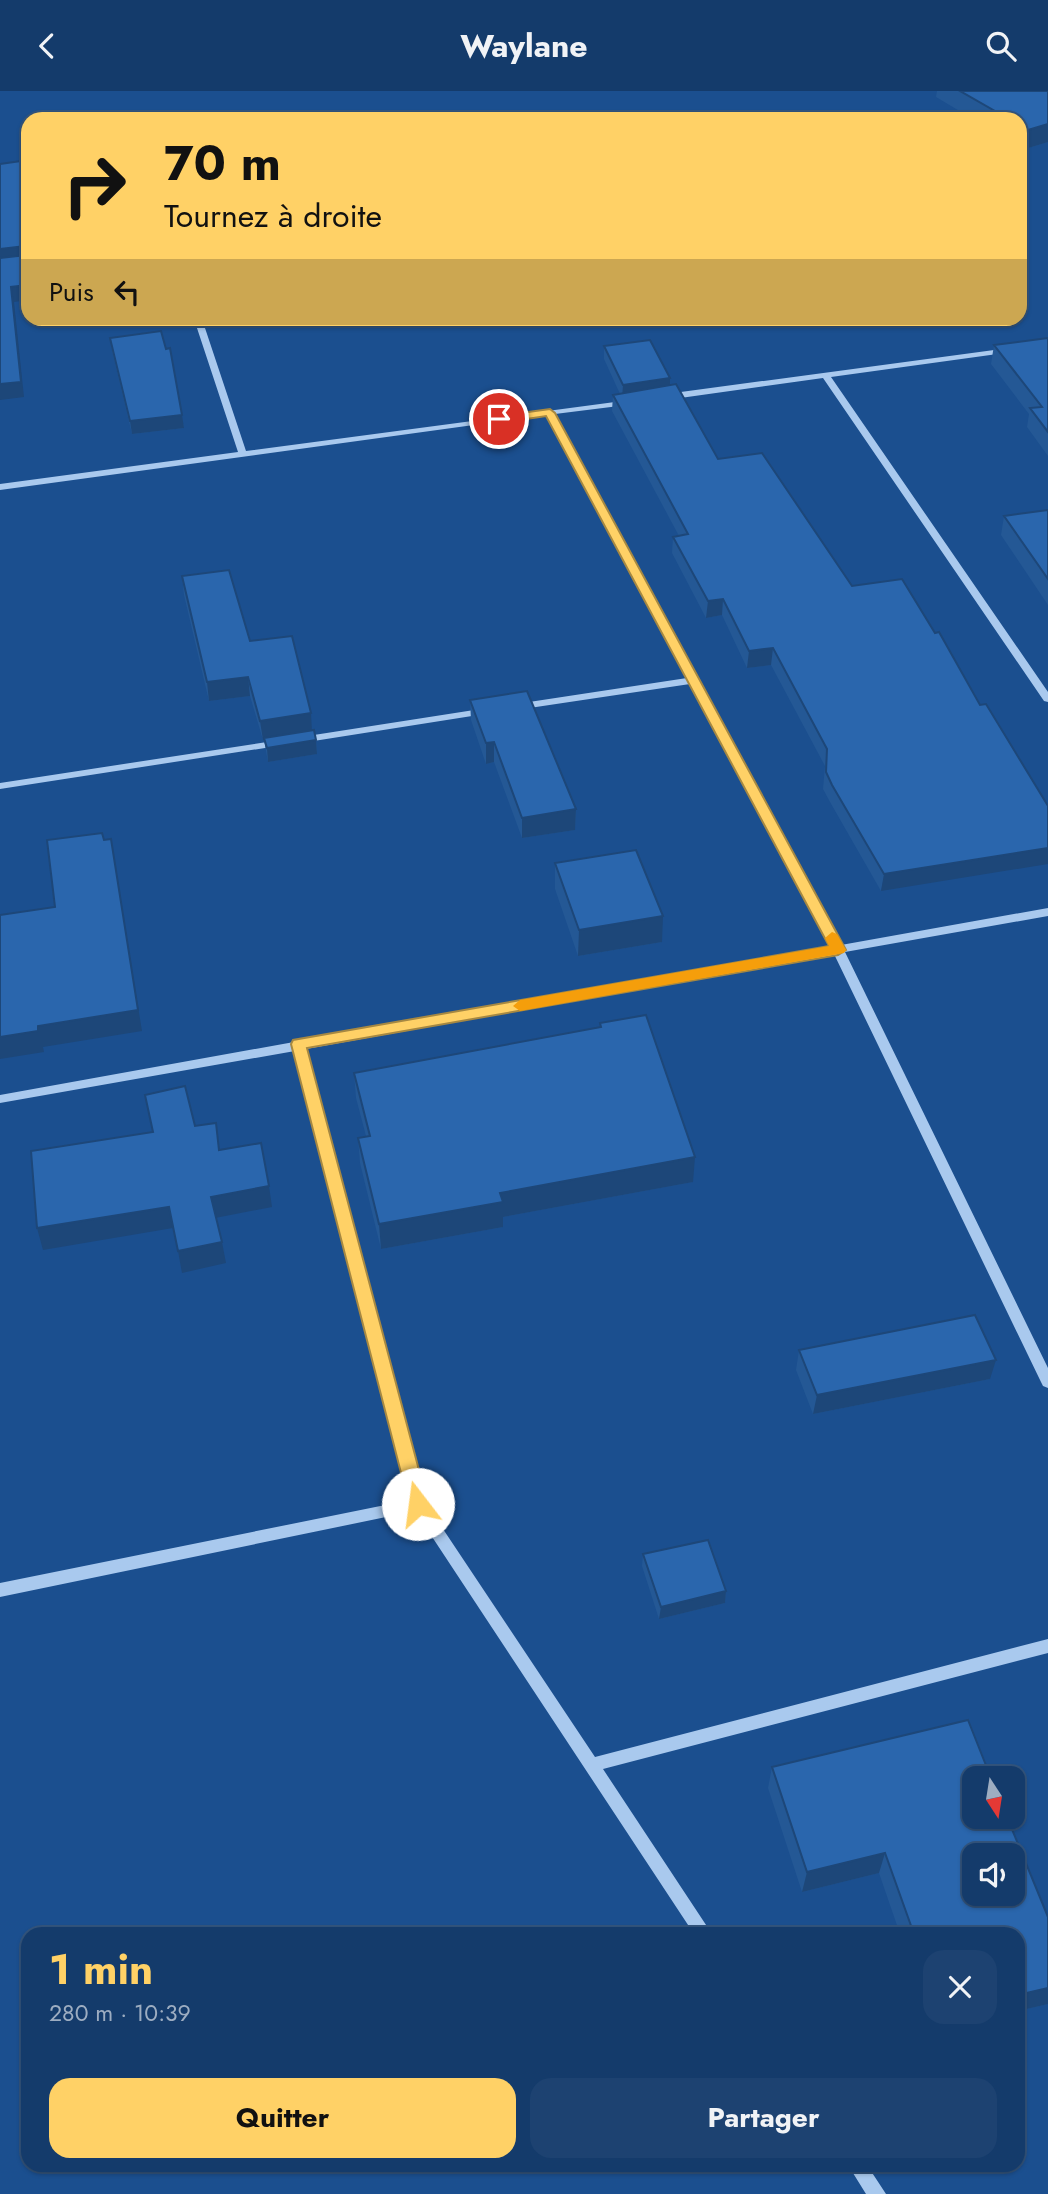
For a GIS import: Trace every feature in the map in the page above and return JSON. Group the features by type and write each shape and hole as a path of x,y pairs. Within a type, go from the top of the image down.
{"street":[{"path":"200,326 243,454"},
{"path":"660,398 1022,348"},
{"path":"825,375 1048,699"},
{"path":"0,487 632,401"},
{"path":"550,413 838,950 1048,1381"},
{"path":"0,786 695,680"},
{"path":"0,1098 1048,912"},
{"path":"299,1044 418,1504 699,1927"},
{"path":"0,1590 418,1504"},
{"path":"592,1765 1048,1646"},
{"path":"862,2172 877,2194"}],"building":[{"path":"960,91 1048,91 1048,124 1028,130 1027,112 997,112"},
{"path":"21,161 21,246 0,249 0,164"},
{"path":"21,256 21,286 11,287 21,382 0,384 0,258"},
{"path":"161,331 166,349 170,348 182,415 130,421 110,338"},
{"path":"1048,338 1048,432 1030,408 1042,407 994,345"},
{"path":"650,340 670,378 623,385 604,346"},
{"path":"676,384 718,459 762,453 852,586 902,579 935,633 939,632 980,705 986,704 1048,806 1048,848 884,874 832,785 826,772 827,749 773,648 749,651 723,599 708,601 673,537 688,534 613,395"},
{"path":"1048,510 1048,579 1004,516"},
{"path":"229,570 250,641 292,636 311,713 260,721 248,677 207,682 182,576"},
{"path":"527,691 576,809 522,818 494,742 486,743 470,700"},
{"path":"314,730 316,740 267,748 264,738"},
{"path":"102,833 104,840 111,839 138,1010 38,1026 38,1031 0,1037 0,915 55,907 47,840"},
{"path":"636,850 663,916 579,930 555,863"},
{"path":"646,1015 695,1157 500,1193 503,1202 379,1224 358,1138 370,1136 354,1073 601,1027 600,1023"},
{"path":"185,1086 195,1126 216,1123 219,1150 261,1143 269,1186 211,1197 222,1242 178,1251 169,1207 37,1228 31,1151 153,1132 145,1095"},
{"path":"975,1315 996,1360 817,1395 799,1350"},
{"path":"708,1540 726,1591 661,1607 643,1554"},
{"path":"968,1720 986,1766 962,1766 962,1829 1012,1829 1018,1843 962,1843 962,1906 1025,1906 1025,1861 1048,1917 1048,1988 1025,1993 1025,1927 911,1927 885,1853 807,1872 772,1767"}],"slow traffic":[{"path":"520,1006 838,950 832,938"}],"route":[{"path":"418,1504 299,1044 838,950 550,413 499,419"}]}
